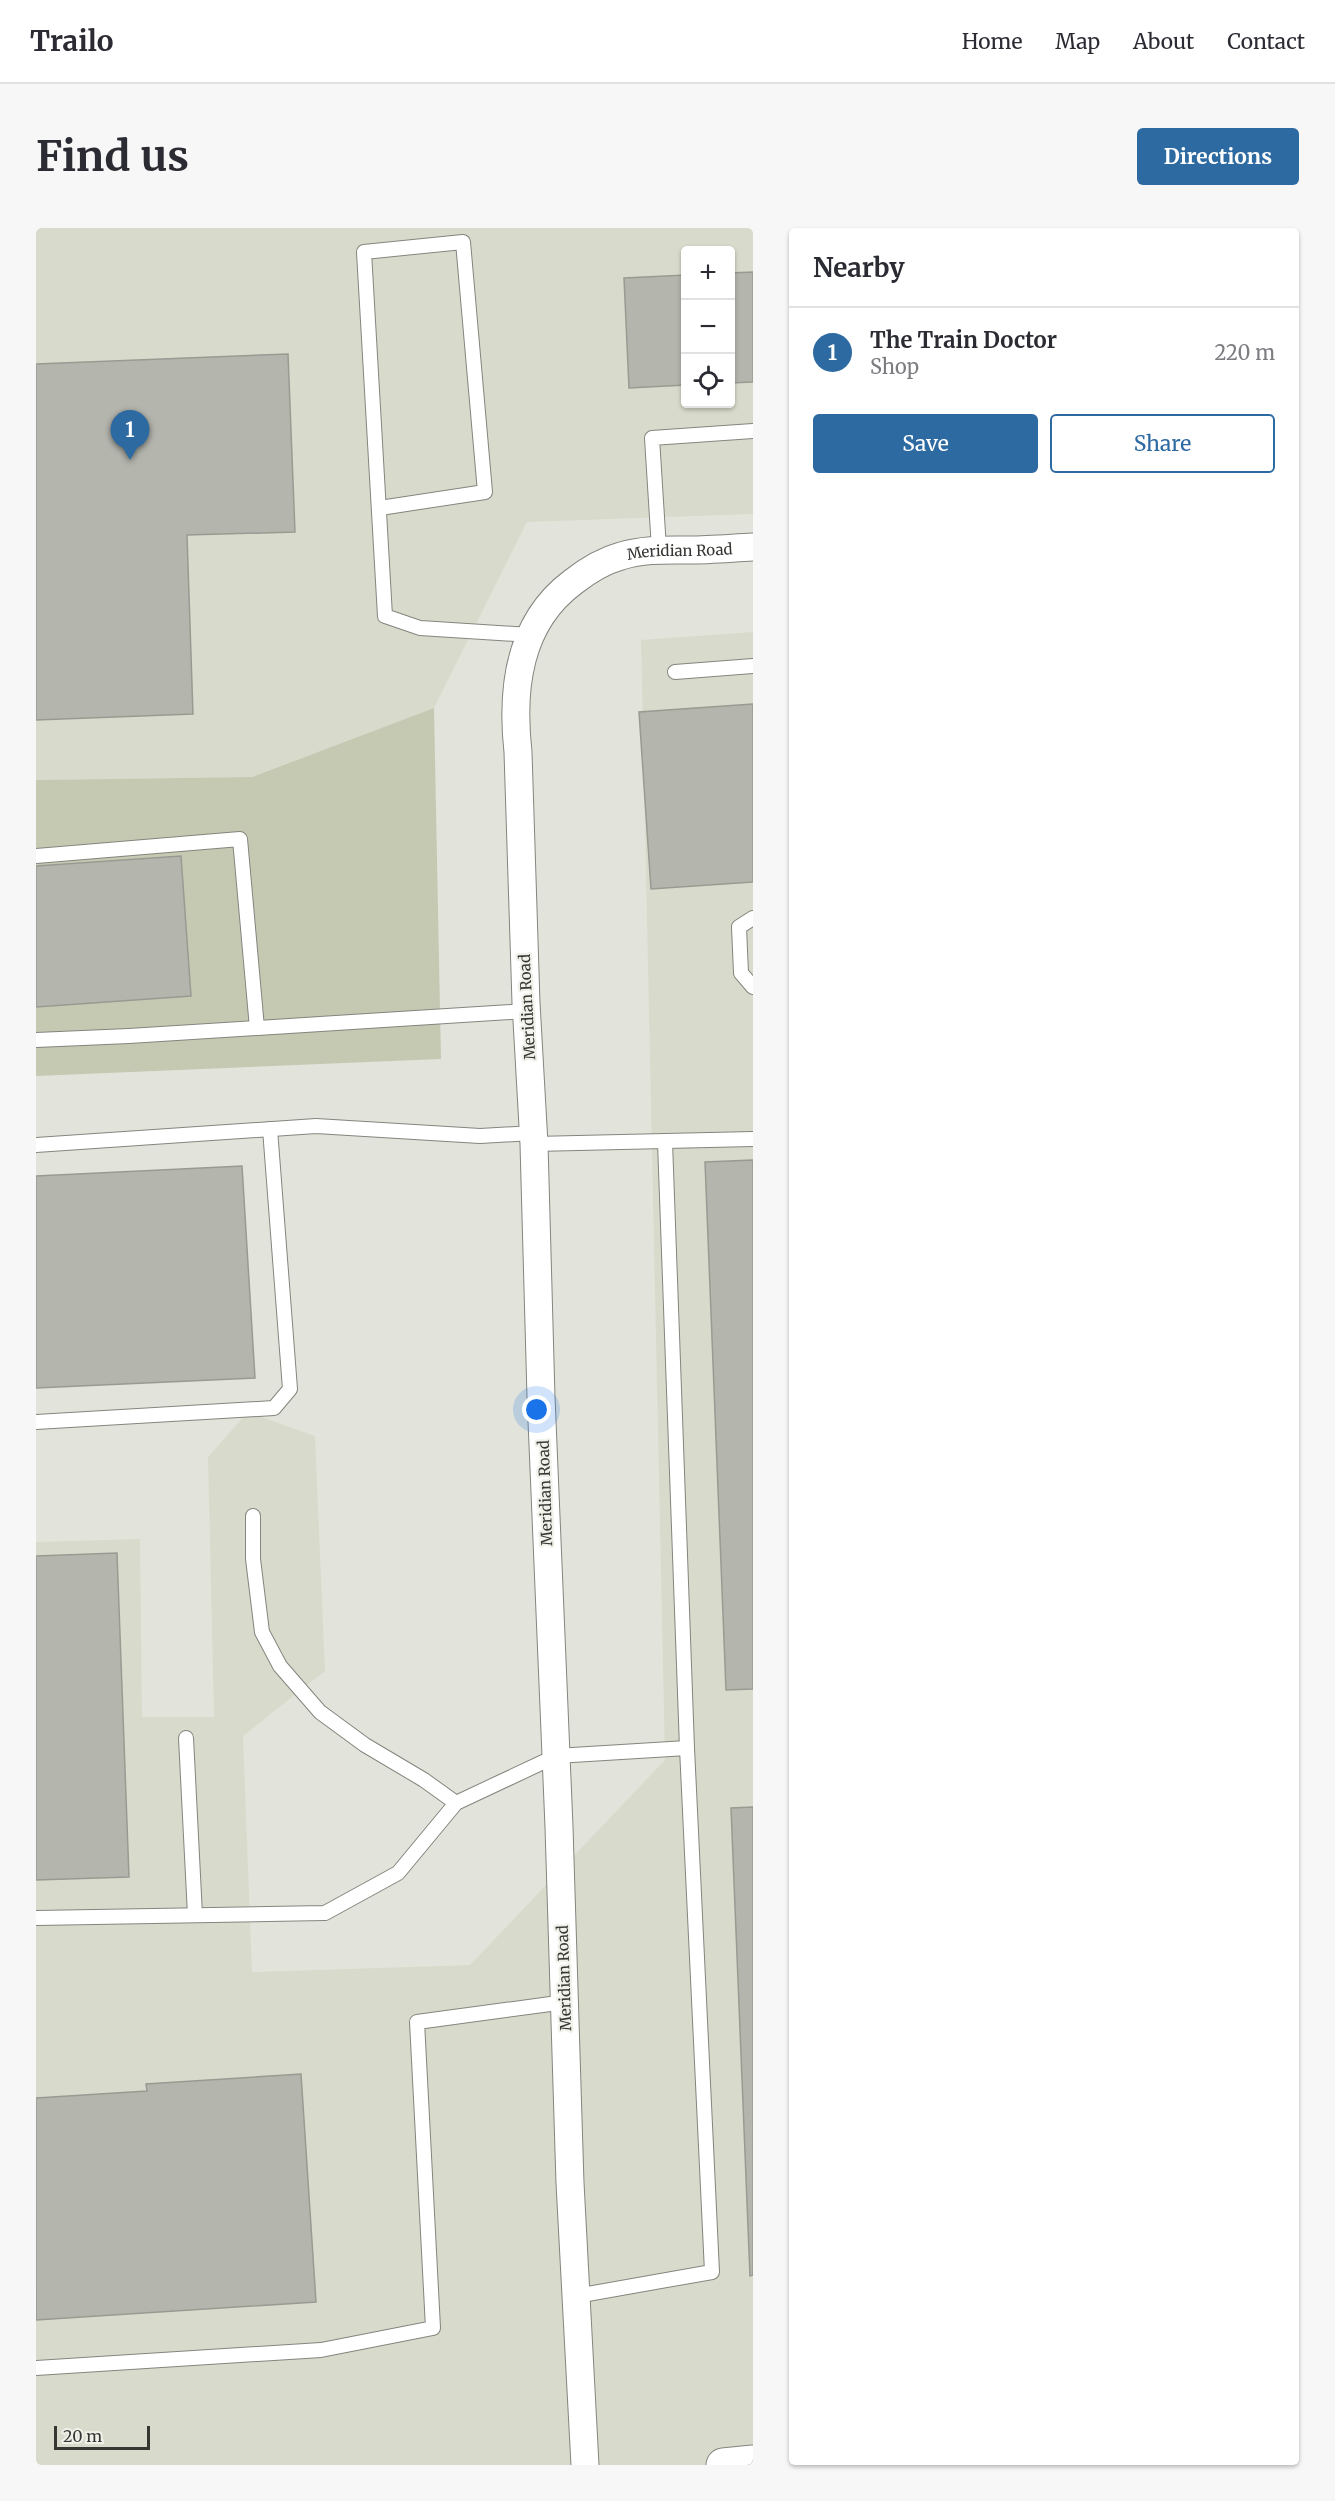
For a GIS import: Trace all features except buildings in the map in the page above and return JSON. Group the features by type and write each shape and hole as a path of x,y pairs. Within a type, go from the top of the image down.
{"street":[{"name":"Meridian Road","path":"585,2465 576,2296 541,1397 534,1139 518,752 514,716 520,666 530,635 539,617 561,591 588,570 619,556 659,549 753,547"},
{"path":"723,2465 753,2463"}],"lane":[{"path":"380,508 485,492 463,242 364,252 385,616 420,628 530,635"},
{"path":"659,549 652,438 753,431"},
{"path":"675,672 753,666"},
{"path":"36,856 240,839 257,1028"},
{"path":"753,918 739,927 741,973 753,987"},
{"path":"36,1040 527,1011"},
{"path":"36,1145 316,1126 534,1139 666,1142 753,1139"},
{"path":"36,1422 274,1408 290,1389 270,1130"},
{"path":"576,2296 712,2272 687,1748 666,1142"},
{"path":"253,1516 253,1558 262,1632 280,1666 320,1712 365,1745 424,1780 456,1803"},
{"path":"186,1738 195,1915"},
{"path":"36,1918 325,1912 398,1873 456,1803 556,1756 687,1748"},
{"path":"36,2368 321,2350 433,2328 417,2022 565,2002"}],"shaded area":[{"path":"36,228 753,228 753,514 527,522 434,708 252,777 36,780"},
{"path":"753,632 753,2465 36,2465 36,1542 140,1539 142,1717 214,1717 208,1457 248,1412 315,1436 325,1671 243,1736 252,1972 470,1965 665,1760 641,640"},
{"path":"434,708 441,1059 36,1076 36,780 252,777"}],"place":[{"name":"The Train Doctor","path":"130,460"}]}
